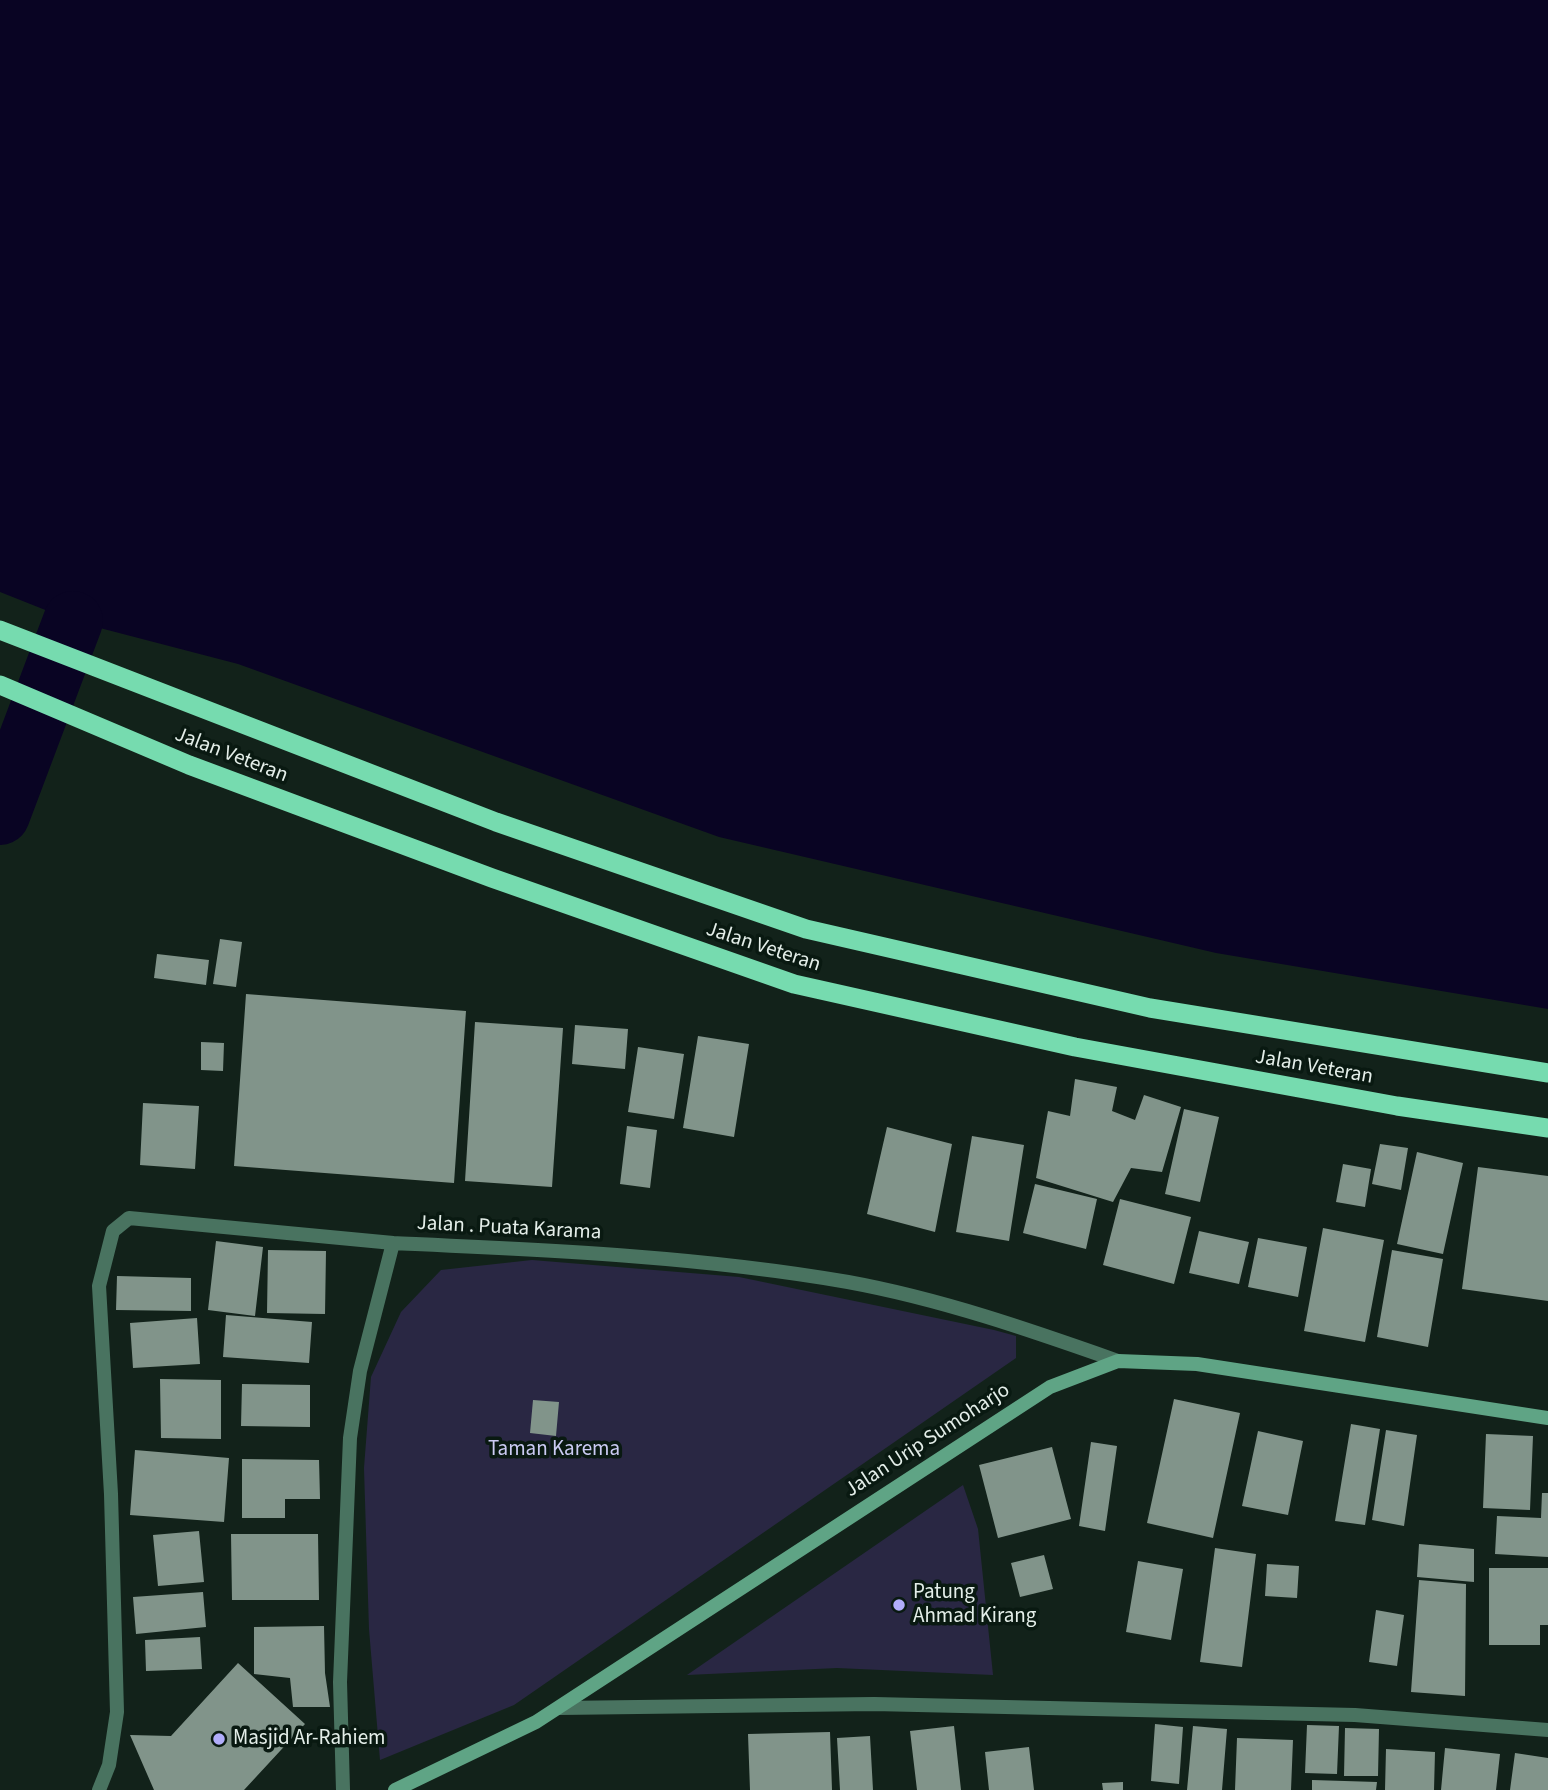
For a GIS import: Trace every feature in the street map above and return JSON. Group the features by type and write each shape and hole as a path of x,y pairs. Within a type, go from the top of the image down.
{"highway":[{"name":"Jalan Veteran","path":"0,630 496,822 806,929 1150,1009 1548,1073"},
{"name":"Jalan Veteran","path":"0,685 189,765 492,878 794,984 1075,1047 1397,1106 1548,1128"}],"main road":[{"name":"Jalan Urip Sumoharjo","path":"395,1790 536,1722 1050,1387 1118,1361 1197,1364 1548,1418"}],"street":[{"path":"99,1790 109,1765 117,1712 111,1494 99,1286 114,1231 129,1218 393,1243"},
{"name":"Jalan . Puata Karama","path":"343,1790 340,1682 350,1438 360,1371 393,1243 739,1265 826,1279 999,1319 1118,1361"},
{"path":"559,1707 874,1704 1355,1715 1548,1730"}],"green space":[{"name":"Taman Karema","path":"532,1260 739,1277 1016,1336 1016,1358 514,1705 380,1760 369,1629 364,1468 371,1377 401,1312 441,1270"},
{"path":"963,1485 978,1529 993,1675 837,1668 687,1675"}],"shaded area":[{"path":"0,0 1548,0 1548,1009 1216,953 719,837 238,664 73,621 0,592"}],"building":[{"path":"220,939 242,942 236,987 213,984"},
{"path":"157,954 209,960 206,985 154,978"},
{"path":"246,994 466,1011 454,1183 234,1166"},
{"path":"475,1022 563,1028 552,1187 465,1181"},
{"path":"575,1025 628,1029 625,1069 572,1064"},
{"path":"698,1036 749,1044 734,1137 683,1128"},
{"path":"201,1042 224,1043 223,1071 201,1070"},
{"path":"638,1047 684,1054 674,1119 628,1112"},
{"path":"1075,1079 1117,1087 1112,1111 1135,1120 1144,1095 1181,1107 1162,1172 1131,1168 1113,1202 1036,1178 1048,1111 1070,1116"},
{"path":"143,1103 199,1106 195,1169 140,1165"},
{"path":"1184,1109 1219,1117 1200,1202 1165,1194"},
{"path":"627,1126 657,1130 650,1188 620,1184"},
{"path":"887,1127 952,1144 935,1232 867,1214"},
{"path":"972,1136 1024,1145 1009,1241 956,1232"},
{"path":"1380,1144 1408,1148 1401,1190 1372,1184"},
{"path":"1417,1152 1463,1163 1443,1254 1397,1244"},
{"path":"1343,1164 1371,1169 1365,1207 1336,1202"},
{"path":"1478,1167 1548,1176 1548,1301 1462,1289"},
{"path":"1035,1184 1097,1199 1086,1249 1023,1233"},
{"path":"1120,1199 1191,1217 1174,1284 1103,1265"},
{"path":"1323,1228 1384,1240 1365,1342 1304,1331"},
{"path":"1199,1231 1249,1242 1239,1284 1189,1273"},
{"path":"1258,1238 1307,1247 1298,1297 1248,1287"},
{"path":"216,1241 263,1247 255,1316 208,1310"},
{"path":"268,1250 326,1251 325,1314 267,1313"},
{"path":"1392,1250 1443,1259 1428,1347 1377,1337"},
{"path":"117,1276 191,1278 191,1311 116,1310"},
{"path":"226,1315 312,1322 309,1363 223,1357"},
{"path":"197,1318 200,1364 133,1368 130,1323"},
{"path":"160,1379 221,1380 221,1439 161,1438"},
{"path":"242,1384 310,1385 310,1427 241,1426"},
{"path":"1174,1399 1240,1413 1213,1538 1147,1523"},
{"path":"533,1400 559,1402 556,1436 530,1433"},
{"path":"1351,1424 1380,1429 1365,1525 1335,1521"},
{"path":"1386,1430 1417,1435 1404,1526 1372,1520"},
{"path":"1258,1431 1303,1441 1288,1515 1242,1506"},
{"path":"1486,1434 1533,1436 1530,1510 1483,1508"},
{"path":"1091,1442 1117,1446 1105,1531 1079,1526"},
{"path":"1052,1447 1071,1519 998,1538 979,1465"},
{"path":"135,1450 229,1458 224,1522 130,1515"},
{"path":"242,1459 319,1460 320,1499 285,1499 285,1518 242,1518"},
{"path":"1542,1493 1548,1493 1548,1557 1495,1554 1497,1516 1541,1518"},
{"path":"199,1531 204,1582 158,1586 153,1535"},
{"path":"231,1534 318,1534 319,1600 232,1600"},
{"path":"1419,1544 1474,1549 1474,1582 1417,1577"},
{"path":"1215,1548 1256,1554 1242,1667 1200,1662"},
{"path":"1044,1555 1053,1589 1020,1597 1011,1563"},
{"path":"1138,1561 1183,1569 1171,1640 1126,1632"},
{"path":"1267,1564 1299,1566 1297,1598 1265,1596"},
{"path":"1489,1568 1548,1568 1548,1625 1540,1625 1540,1645 1489,1645"},
{"path":"1419,1580 1466,1584 1465,1696 1411,1692"},
{"path":"203,1592 206,1627 136,1634 133,1597"},
{"path":"1376,1610 1404,1615 1397,1666 1369,1662"},
{"path":"324,1626 325,1673 330,1707 293,1707 290,1678 254,1674 254,1627"},
{"path":"200,1637 202,1669 146,1671 145,1640"},
{"path":"238,1663 305,1724 244,1790 154,1790 130,1735 171,1736"},
{"path":"1155,1724 1183,1727 1179,1784 1151,1781"},
{"path":"1307,1725 1339,1726 1337,1774 1305,1773"},
{"path":"954,1726 961,1790 917,1790 910,1731"},
{"path":"1193,1726 1227,1729 1222,1790 1187,1790"},
{"path":"1345,1728 1379,1729 1378,1776 1344,1776"},
{"path":"830,1732 832,1790 750,1790 748,1734"},
{"path":"870,1736 873,1790 840,1790 837,1738"},
{"path":"1237,1738 1293,1740 1291,1790 1235,1790"},
{"path":"1029,1747 1034,1790 989,1790 985,1752"},
{"path":"1445,1748 1500,1754 1496,1790 1441,1790"},
{"path":"1386,1749 1435,1752 1434,1790 1385,1790"},
{"path":"1515,1753 1548,1758 1548,1790 1510,1790"},
{"path":"1312,1780 1377,1782 1376,1790 1312,1790"},
{"path":"1123,1782 1123,1790 1103,1790 1102,1783"}],"waterway":[{"path":"0,815 73,621"}],"place":[{"name":"Patung Ahmad Kirang","path":"899,1605"},
{"name":"Masjid Ar-Rahiem","path":"219,1739"}]}
